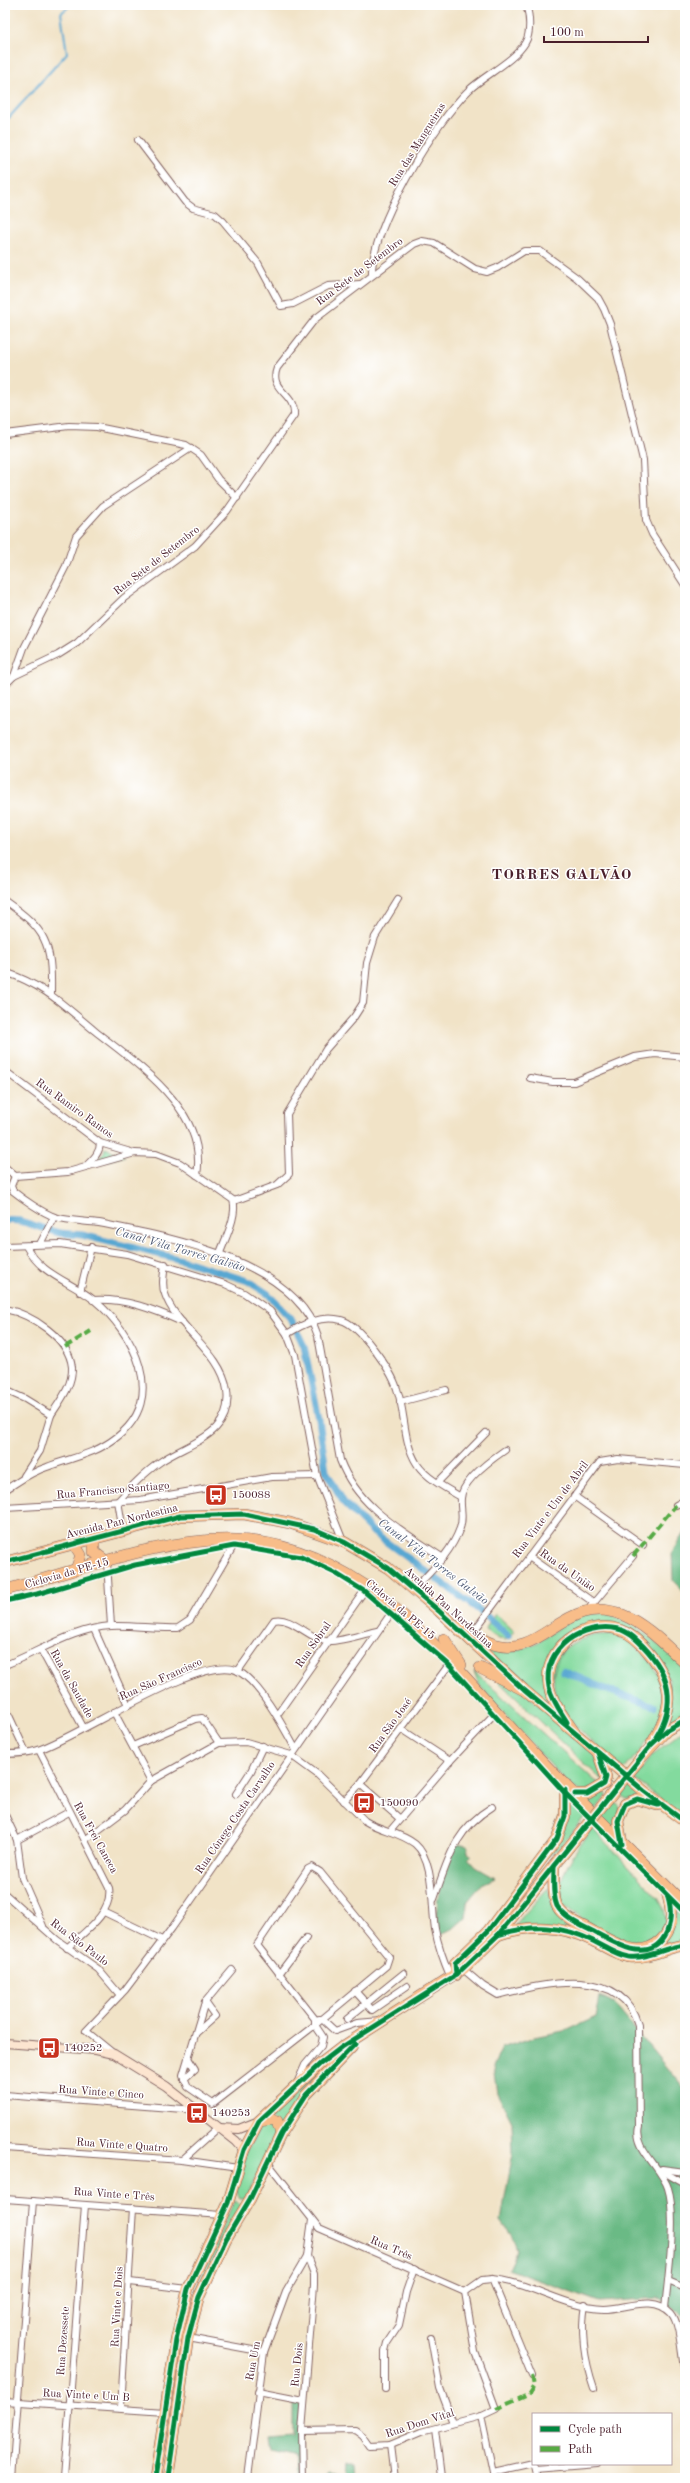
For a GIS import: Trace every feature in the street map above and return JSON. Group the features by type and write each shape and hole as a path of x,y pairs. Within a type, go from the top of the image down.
{"highway":[{"name":"Avenida Pan Nordestina","path":"5,1562 180,1516 244,1514 314,1529 344,1542 379,1561 470,1636 524,1690"},
{"path":"94,1539 94,1552 106,1562"},
{"path":"5,1590 177,1544 237,1540 269,1544 308,1555 341,1570 367,1587 394,1609 451,1662 472,1683 496,1712 622,1844 685,1905"},
{"path":"74,1544 81,1555 76,1570"},
{"path":"470,1636 493,1644 512,1647 533,1641 571,1616 591,1606 632,1620 685,1663"},
{"path":"574,1732 556,1705 550,1691 549,1673 552,1660 558,1650 575,1634 593,1628 620,1629 637,1640 655,1660 662,1670 668,1688 667,1714 651,1745"},
{"path":"444,1639 472,1683"},
{"path":"480,1668 524,1690 665,1808 685,1822"},
{"path":"155,2478 176,2340 188,2289 222,2215 232,2190 244,2150 259,2121 295,2087 342,2048 386,2021 456,1974 498,1935 651,1745 667,1730 685,1720"},
{"path":"575,1794 591,1793 600,1788 606,1781 605,1770 598,1753"},
{"path":"456,1974 455,1963 488,1931 557,1839 565,1816 565,1784"},
{"path":"622,1844 618,1821 620,1812 625,1804 637,1799 665,1808"},
{"path":"554,1866 554,1896 562,1912 578,1924 632,1949 642,1950 655,1945 670,1927 671,1907 664,1883"},
{"path":"498,1935 518,1929 560,1928 583,1936 627,1956 639,1957 685,1945"},
{"path":"168,2478 188,2338 199,2297 213,2266 250,2199 281,2134 306,2095 362,2036"},
{"path":"259,2121 273,2119 277,2120 281,2134"},
{"path":"232,2190 241,2199 250,2199"}],"main road":[{"path":"5,2043 96,2050 114,2054 166,2086 236,2141 244,2150"},
{"path":"218,2128 239,2129 259,2121"}],"street":[{"name":"Rua das Mangueiras","path":"372,275 375,251 388,218 436,132 468,90 514,55 526,42 529,21 526,5"},
{"path":"138,140 185,202 193,208 215,214 245,246 258,262 282,306 293,304 328,286 360,284"},
{"name":"Rua Sete de Setembro","path":"5,685 14,676 58,655 76,643 124,598 195,546 211,530 237,498 294,415 293,404 275,382 274,375 277,368 315,319 402,252 422,241 434,243 475,269 488,272 498,268 517,254 535,249 555,262 592,293 604,309 610,324 640,446 645,471 646,520 652,534 685,585"},
{"path":"5,434 69,426 97,427 119,430 191,448 201,455 218,479 237,498"},
{"path":"14,676 24,648 66,566 76,536 103,506 191,448"},
{"path":"234,1201 277,1185 289,1174 287,1114 326,1049 354,1017 363,1003 367,963 375,937 398,900"},
{"path":"5,901 41,932 47,943 52,967 51,993"},
{"path":"5,972 24,978 51,993 147,1071 168,1093 183,1116 195,1142 199,1156 197,1175"},
{"path":"530,1078 553,1082 574,1082 636,1057 655,1054 685,1058"},
{"name":"Rua Ramiro Ramos","path":"5,1070 100,1143 136,1153"},
{"path":"85,1167 100,1149 100,1143"},
{"path":"5,1167 15,1176 53,1174 136,1153 156,1154 170,1158 234,1201"},
{"path":"15,1176 8,1185 19,1195 54,1217 138,1231 220,1253 235,1258 268,1276 286,1289 313,1320 318,1336 340,1460 347,1478 362,1498 380,1515 443,1558"},
{"path":"220,1253 230,1224 234,1201"},
{"path":"40,1244 54,1217"},
{"path":"5,1246 40,1244 91,1247 165,1264 204,1276 244,1293 270,1311 289,1332 299,1374 317,1476 344,1542"},
{"path":"5,1490 23,1477 100,1449 118,1436 138,1411 143,1396 144,1381 140,1364 120,1329 93,1300 54,1277 39,1265 32,1257 26,1246"},
{"path":"80,1292 91,1247"},
{"path":"123,1531 118,1501 148,1471 162,1461 204,1439 223,1417 227,1404 227,1389 220,1372 164,1294 163,1279 165,1264"},
{"path":"93,1300 116,1300 138,1304 184,1323"},
{"path":"5,1309 24,1315 49,1331 65,1348 69,1355 72,1368 69,1385 52,1415 40,1451 23,1477"},
{"path":"289,1332 313,1320 343,1320 350,1326 380,1356 389,1370 400,1402 408,1447 418,1466 460,1497"},
{"path":"400,1402 446,1390"},
{"path":"5,1391 25,1399 52,1415"},
{"path":"438,1482 486,1433"},
{"path":"414,1589 443,1558 461,1527 462,1515 460,1497 467,1484 477,1472 505,1450"},
{"name":"Rua Vinte e Um de Abril","path":"470,1636 490,1612 529,1556 596,1466 606,1460 642,1460 671,1465 685,1465"},
{"name":"Rua Francisco Santiago","path":"5,1508 118,1501 182,1494 272,1476 317,1476"},
{"path":"574,1496 643,1545"},
{"path":"676,1505 685,1500"},
{"path":"5,1665 75,1635 94,1629 111,1626 166,1629 184,1626 194,1614 237,1540"},
{"name":"Rua da União","path":"529,1556 591,1606"},
{"path":"591,1606 633,1556"},
{"path":"106,1562 111,1626"},
{"name":"Rua Sobral","path":"277,1715 367,1587"},
{"name":"Rua Cônego Costa Carvalho","path":"114,2054 86,2031 120,1995 162,1940 229,1847 295,1748 394,1609"},
{"path":"295,1748 277,1715 238,1671 274,1620 284,1621 319,1639 329,1641 377,1631"},
{"path":"94,1629 128,1705"},
{"name":"Rua da Saudade","path":"41,1650 84,1727"},
{"name":"Rua São José","path":"344,1801 360,1784 451,1662"},
{"name":"Rua São Francisco","path":"5,1754 39,1750 128,1705 204,1671 225,1668 238,1671"},
{"path":"5,1707 26,1752"},
{"path":"114,1712 151,1781"},
{"path":"390,1831 399,1818 496,1712"},
{"path":"133,1746 195,1719 202,1718 219,1744"},
{"path":"401,1729 450,1761"},
{"path":"85,1840 125,1810 151,1781 219,1744 246,1742 263,1746 291,1755 303,1762 365,1821 374,1826 406,1837 422,1853 434,1900 437,1941 456,1974 498,1995 548,1984 570,1982 600,1985 626,2002 634,2012 638,2025 637,2134 642,2148 659,2169 669,2190 671,2213 668,2281 665,2308"},
{"path":"236,1794 251,1771 263,1746"},
{"name":"Rua Frei Caneca","path":"39,1750 69,1812 109,1888 110,1895 104,1912 67,1948"},
{"path":"360,1784 399,1818"},
{"path":"434,1900 451,1850 459,1836 473,1821 492,1807"},
{"path":"17,1840 69,1812"},
{"path":"5,1815 17,1840 22,1878 45,1931"},
{"path":"232,1970 205,2002 188,2058 184,2079 188,2087 205,2101 216,2103 318,2021 386,1966 389,1957 316,1868 312,1867 308,1869 257,1945 318,2021 335,2031 366,2021 386,2021"},
{"name":"Rua São Paulo","path":"5,1894 45,1931 98,1969 120,1995"},
{"path":"104,1912 162,1940"},
{"path":"279,1974 306,1938"},
{"path":"347,2019 404,1973"},
{"path":"355,1991 372,2010 407,1986"},
{"path":"196,2033 215,2016 205,2002"},
{"path":"295,2087 305,2065 323,2041 318,2021"},
{"path":"184,2079 195,2069 188,2058"},
{"name":"Rua Vinte e Cinco","path":"5,2095 196,2110"},
{"path":"182,2160 218,2128"},
{"name":"Rua Vinte e Quatro","path":"5,2148 182,2160 238,2168"},
{"name":"Rua Três","path":"268,2163 312,2220 326,2232 465,2292"},
{"path":"659,2169 685,2172"},
{"path":"659,2169 685,2184"},
{"name":"Rua Vinte e Três","path":"5,2199 222,2215"},
{"path":"12,2478 33,2201"},
{"name":"Rua Dezessete","path":"64,2478 85,2205"},
{"name":"Rua Vinte e Dois","path":"121,2408 134,2208"},
{"path":"307,2256 312,2220"},
{"name":"Rua Um","path":"248,2478 264,2352 286,2292 307,2256"},
{"name":"Rua Dois","path":"303,2478 302,2431 314,2284 314,2274 307,2256"},
{"path":"385,2389 385,2351 387,2343 399,2325 406,2292 414,2269"},
{"path":"492,2278 532,2376"},
{"path":"465,2292 482,2280 492,2278 585,2305 604,2309 652,2302 665,2308 675,2320 685,2372"},
{"path":"668,2281 685,2288"},
{"path":"130,2282 188,2289"},
{"name":"Rua Dom Vital","path":"302,2431 355,2430 360,2432 372,2448 390,2445 453,2423 481,2416 496,2408 475,2352 465,2292"},
{"path":"585,2305 582,2321 583,2337 594,2388"},
{"path":"188,2338 264,2352"},
{"path":"431,2338 440,2388 453,2423"},
{"path":"258,2392 304,2401"},
{"name":"Rua Vinte e Um B","path":"5,2401 69,2404 166,2412"},
{"path":"481,2416 494,2475 534,2466 566,2465"},
{"path":"435,2429 441,2478"},
{"path":"390,2445 394,2478"},
{"path":"534,2466 537,2478"}],"green space":[{"path":"105,1148 125,1156 92,1165 104,1153"},
{"path":"685,1531 685,1593 673,1581 672,1552"},
{"path":"495,1613 514,1631 506,1640 499,1639 485,1630"},
{"path":"608,1613 639,1628 685,1667 685,1716 663,1731 669,1679 620,1626 568,1635 546,1690 548,1706 475,1640 510,1651 521,1650 536,1643 579,1614"},
{"path":"594,1635 616,1635 639,1649 655,1670 665,1694 665,1706 659,1724 624,1770 587,1737 566,1715 556,1698 554,1678 558,1659 563,1651 571,1644"},
{"path":"474,1671 601,1786 581,1792 567,1783 479,1685"},
{"path":"495,1678 523,1691 597,1758 603,1781"},
{"path":"685,1729 685,1817 634,1779 652,1755"},
{"path":"625,1782 649,1799 626,1800 617,1792"},
{"path":"567,1790 588,1812 559,1849 548,1856"},
{"path":"602,1790 607,1795 594,1812 580,1797"},
{"path":"612,1799 620,1807 617,1836 598,1815"},
{"path":"592,1828 658,1898 666,1919 662,1932 657,1939 641,1945 624,1941 584,1920 561,1902 560,1891 565,1872 574,1854"},
{"path":"456,1844 467,1846 468,1852 472,1855 468,1858 476,1867 495,1878 482,1884 467,1902 466,1917 454,1928 439,1935 437,1909 440,1888"},
{"path":"548,1888 553,1907 641,1951 672,1928 678,1911 685,1918 685,1941 647,1953 596,1940 514,1926"},
{"path":"600,1997 614,2004 685,2090 685,2318 659,2298 600,2302 508,2269 517,2250 511,2234 501,2220 513,2153 512,2122 497,2093 493,2067 502,2048 534,2037 568,2030 596,2017"},
{"path":"345,2052 281,2130 268,2117 319,2068"},
{"path":"275,2123 276,2134 246,2198 240,2198 237,2191 237,2182 247,2151 261,2125"},
{"path":"234,2201 243,2205 197,2292 194,2292"},
{"path":"301,2400 300,2478 295,2478 296,2454 272,2448 270,2437 293,2435 293,2402"},
{"path":"345,2461 353,2461 354,2478 321,2478 326,2472 344,2474"}],"waterway":[{"path":"5,122 67,53 61,13 71,5"},
{"name":"Canal Vila Torres Galvão","path":"5,1220 20,1221 59,1233 82,1235 182,1260 248,1281 268,1294 291,1319 304,1346 319,1419 326,1471 344,1503 374,1533 483,1613 508,1636"},
{"name":"Canal Vila Torres Galvão","path":"563,1671 607,1690 654,1706"}],"marked path":[{"path":"65,1347 91,1331"},
{"path":"633,1556 676,1505"},
{"path":"496,2409 528,2395 534,2386 532,2376"}],"cycle path":[{"path":"5,1562 180,1516 244,1514 314,1529 344,1542 388,1568 439,1611 524,1690 644,1791 685,1822"},
{"name":"Ciclovia da PE-15","path":"5,1601 37,1594 135,1565 234,1546 301,1557 335,1573 364,1591 448,1664 565,1793 685,1913"},
{"path":"567,1722 554,1701 549,1687 548,1673 552,1660 558,1649 568,1640 592,1629 618,1629 628,1633 643,1646 659,1667 665,1678 668,1689 667,1712 656,1737"},
{"path":"155,2478 176,2340 188,2289 228,2203 244,2150 259,2121 320,2064 342,2047 456,1975 498,1935 651,1745 667,1730 685,1720"},
{"path":"575,1794 587,1794 604,1784 606,1777 598,1753"},
{"path":"456,1975 455,1963 488,1931 557,1839 565,1816 565,1790"},
{"path":"622,1844 618,1821 625,1804 637,1799 658,1805"},
{"path":"554,1866 554,1897 560,1910 577,1924 631,1949 642,1950 652,1948 665,1936 669,1927 670,1917 668,1897"},
{"path":"498,1935 522,1929 558,1929 581,1936 629,1957 650,1955 685,1945"},
{"path":"168,2478 188,2338 199,2297 226,2239 250,2199 281,2134 306,2095 355,2044"}],"place":[{"name":"150088","path":"216,1495"},
{"name":"150090","path":"364,1803"},
{"name":"140252","path":"49,2048"},
{"name":"140253","path":"197,2113"}],"district":[{"name":"TORRES GALVÃO","path":"562,875"}]}
